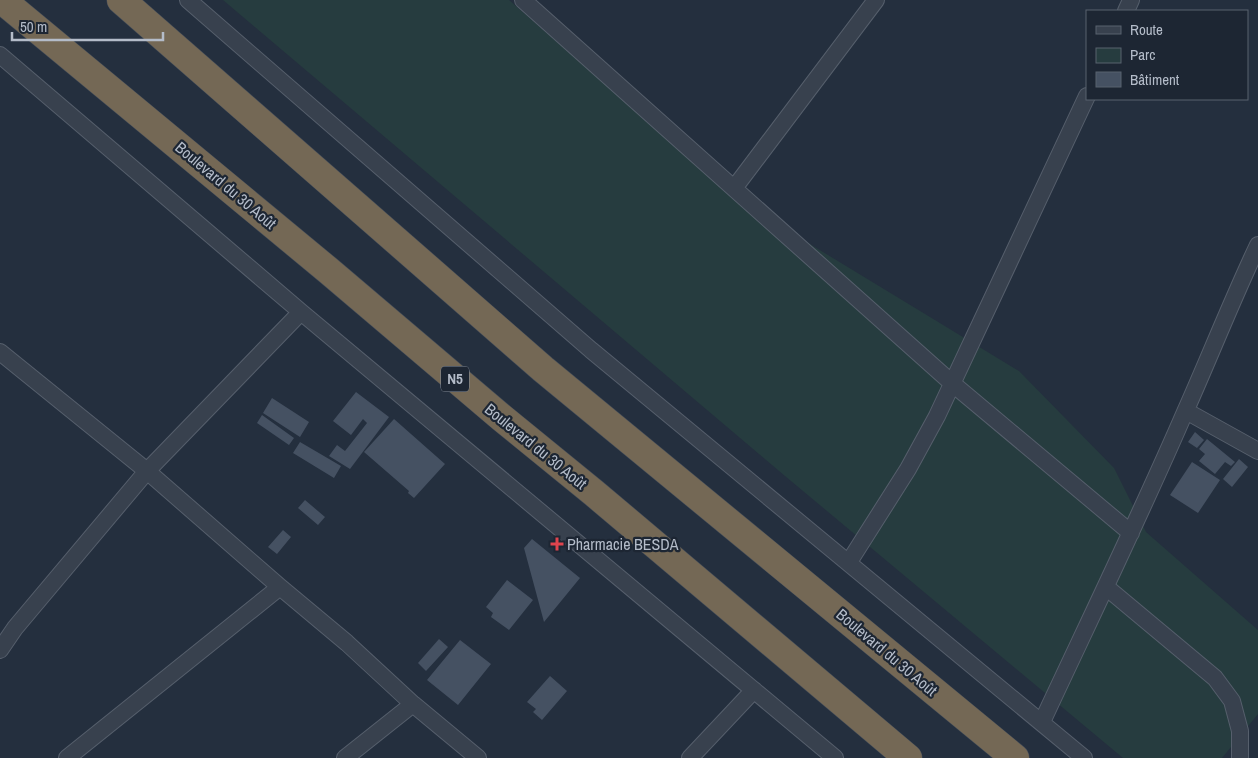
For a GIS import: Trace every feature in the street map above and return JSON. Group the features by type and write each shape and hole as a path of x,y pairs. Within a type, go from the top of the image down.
{"highway":[{"name":"Boulevard du 30 Août","path":"2,0 329,271 908,758"},
{"name":"Boulevard du 30 Août","path":"121,0 543,369 1015,758"}],"street":[{"path":"188,0 591,350 1084,758"},
{"path":"524,0 954,384 1131,533"},
{"path":"734,187 876,0"},
{"path":"0,56 301,312 835,758"},
{"path":"848,562 908,469 954,384 1086,98"},
{"path":"1042,722 1131,533 1186,411 1235,293 1258,245"},
{"path":"0,650 15,628 147,471 301,312"},
{"path":"0,352 147,471 347,643 413,704 478,758"},
{"path":"1186,411 1258,452"},
{"path":"67,758 280,587"},
{"path":"1106,588 1215,678 1232,701 1240,731 1240,758"},
{"path":"690,758 754,690"},
{"path":"345,758 413,704"}],"green space":[{"path":"223,0 509,0 739,201 1019,371 1114,468 1146,532 1258,630 1258,714 1222,758 1123,758 785,476"}],"building":[{"path":"356,392 389,417 350,469 329,456 337,445 345,451 367,423 363,419 351,435 333,421"},
{"path":"272,398 309,422 300,437 263,413"},
{"path":"262,415 294,438 289,445 257,423"},
{"path":"394,419 445,464 414,498 408,493 409,491 364,452"},
{"path":"1195,432 1204,440 1197,448 1188,442"},
{"path":"1207,439 1235,462 1231,466 1225,462 1215,474 1199,461 1205,454 1199,449"},
{"path":"300,442 341,466 334,478 293,453"},
{"path":"1239,459 1248,467 1232,487 1223,479"},
{"path":"1192,462 1220,480 1198,513 1170,495"},
{"path":"305,500 325,517 318,525 298,508"},
{"path":"283,530 291,537 277,554 268,547"},
{"path":"532,539 580,578 544,622 524,548"},
{"path":"507,580 533,600 509,630 491,617 493,613 486,607"},
{"path":"439,639 448,647 426,671 418,663"},
{"path":"460,640 491,664 458,705 427,680"},
{"path":"550,676 567,691 542,720 533,712 536,709 527,702"}],"place":[{"name":"Pharmacie BESDA","path":"557,544"}]}
